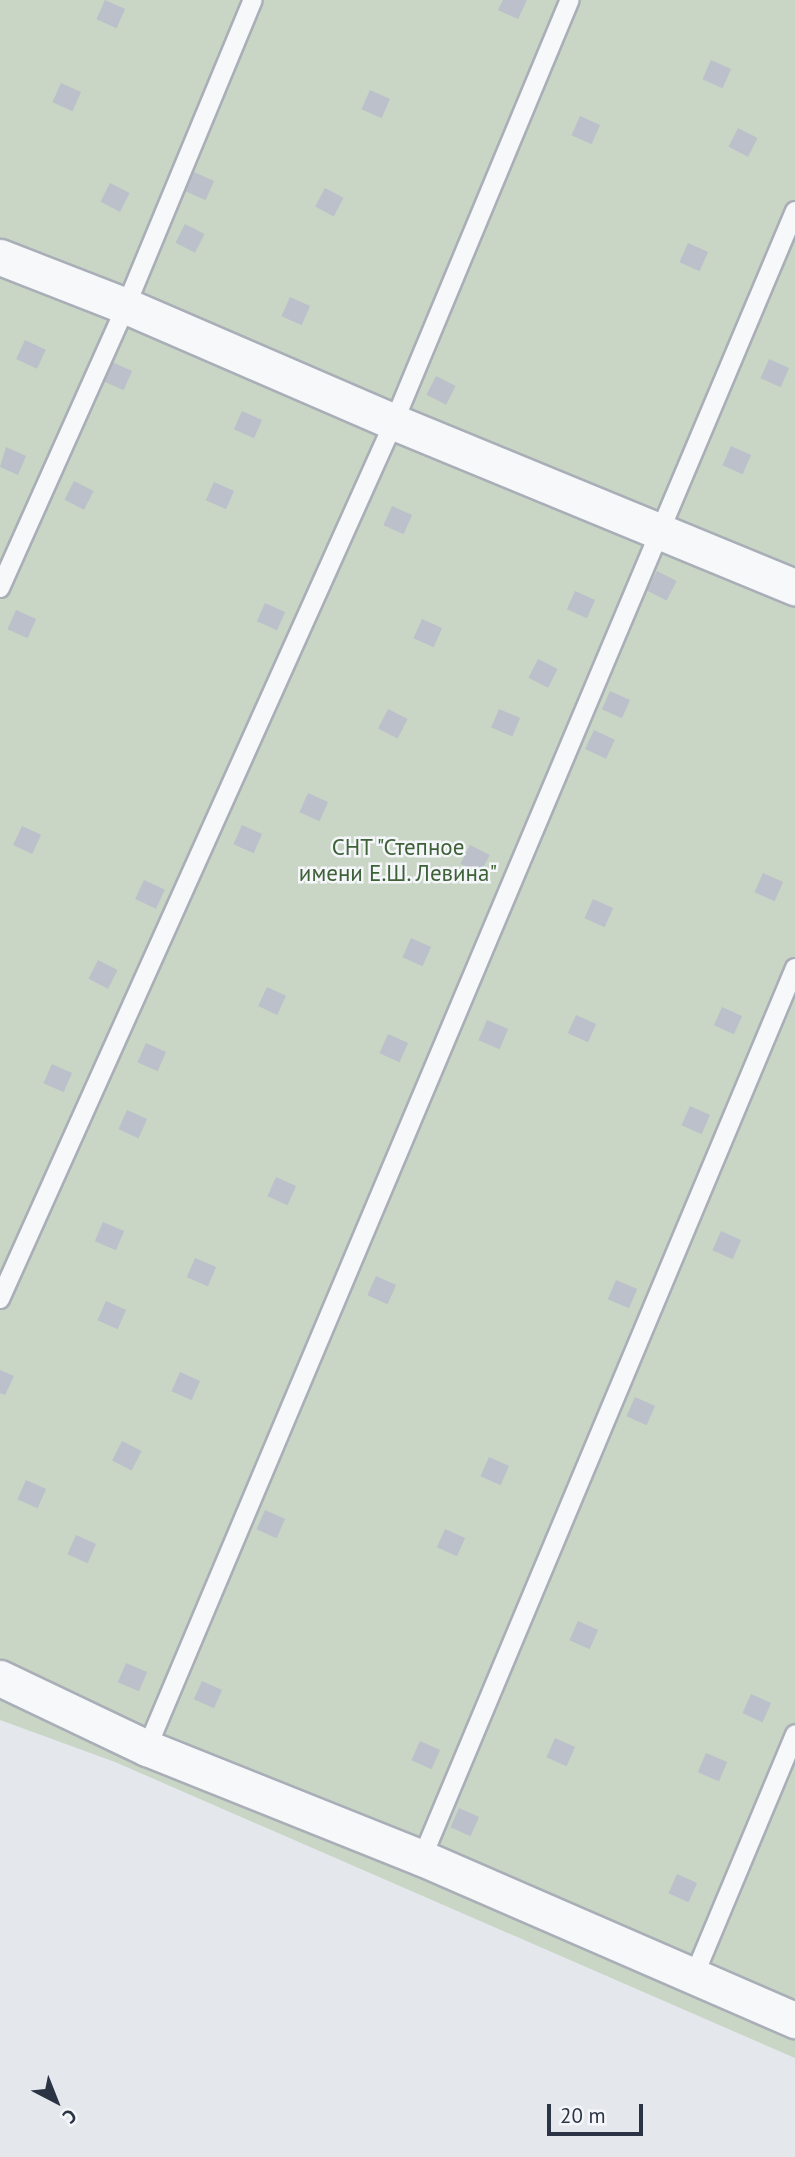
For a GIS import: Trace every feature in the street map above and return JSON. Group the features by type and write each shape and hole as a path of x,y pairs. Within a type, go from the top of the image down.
{"street":[{"path":"0,257 126,306 394,422 795,587"},
{"path":"0,1678 147,1748 422,1858 795,2020"}],"lane":[{"path":"0,588 126,306 253,0"},
{"path":"0,1299 394,422 570,0"},
{"path":"147,1748 795,211"},
{"path":"422,1858 795,968"},
{"path":"694,1976 795,1734"}],"green space":[{"name":"СНТ \"Степное имени Е.Ш. Левина\"","path":"0,0 795,0 795,2058 115,1762 0,1720"}],"building":[{"path":"105,0 125,9 117,28 96,19"},
{"path":"503,0 527,0 518,19 498,10"},
{"path":"711,60 731,69 723,88 702,79"},
{"path":"61,83 81,92 73,111 52,102"},
{"path":"370,90 390,99 382,118 361,109"},
{"path":"580,116 600,125 592,144 571,135"},
{"path":"738,128 758,138 748,157 728,147"},
{"path":"194,172 214,181 206,200 185,191"},
{"path":"110,183 130,193 120,212 100,202"},
{"path":"325,188 344,198 334,216 315,207"},
{"path":"185,224 205,234 195,253 175,243"},
{"path":"688,243 708,252 700,271 679,262"},
{"path":"290,297 310,306 302,325 281,316"},
{"path":"25,340 46,350 37,369 16,359"},
{"path":"769,359 789,368 781,387 760,378"},
{"path":"112,362 132,371 124,390 103,381"},
{"path":"436,376 456,386 446,405 426,395"},
{"path":"242,411 262,420 254,438 234,429"},
{"path":"731,446 751,455 743,474 722,465"},
{"path":"6,447 26,456 18,475 0,467"},
{"path":"74,481 94,491 84,510 64,500"},
{"path":"214,482 234,491 226,509 206,500"},
{"path":"392,506 412,515 404,534 383,525"},
{"path":"657,571 677,581 667,601 647,591"},
{"path":"575,591 595,600 587,618 567,609"},
{"path":"265,603 285,612 277,630 257,621"},
{"path":"16,610 36,619 28,638 7,629"},
{"path":"422,619 442,628 434,647 413,638"},
{"path":"538,659 558,669 548,688 528,678"},
{"path":"610,691 630,700 622,718 602,709"},
{"path":"388,709 408,719 398,739 378,729"},
{"path":"499,709 520,718 512,736 491,727"},
{"path":"594,730 615,740 606,759 585,749"},
{"path":"308,793 328,802 320,821 299,812"},
{"path":"242,825 262,834 254,853 233,844"},
{"path":"22,826 41,835 32,854 13,845"},
{"path":"470,845 490,855 480,874 460,864"},
{"path":"763,873 783,882 775,901 754,892"},
{"path":"144,880 165,890 156,909 135,899"},
{"path":"593,899 613,908 605,927 584,918"},
{"path":"411,938 431,947 423,966 402,957"},
{"path":"98,960 118,970 108,989 88,979"},
{"path":"267,987 286,996 277,1015 258,1006"},
{"path":"722,1007 742,1016 734,1034 714,1025"},
{"path":"576,1015 596,1024 588,1042 568,1033"},
{"path":"487,1020 508,1029 500,1049 478,1040"},
{"path":"388,1034 408,1043 400,1062 379,1053"},
{"path":"146,1043 166,1052 158,1071 137,1062"},
{"path":"52,1064 72,1073 64,1092 43,1083"},
{"path":"690,1106 710,1115 702,1134 681,1125"},
{"path":"127,1110 147,1119 139,1138 118,1129"},
{"path":"276,1177 296,1186 288,1205 267,1196"},
{"path":"103,1222 124,1231 116,1250 95,1241"},
{"path":"721,1231 741,1240 733,1259 712,1250"},
{"path":"195,1258 216,1267 208,1286 187,1277"},
{"path":"376,1276 396,1285 388,1304 367,1295"},
{"path":"616,1280 637,1289 629,1308 608,1299"},
{"path":"106,1301 126,1310 118,1329 97,1320"},
{"path":"0,1370 14,1376 5,1395 0,1393"},
{"path":"180,1372 200,1381 192,1400 171,1391"},
{"path":"635,1397 655,1406 647,1425 626,1416"},
{"path":"122,1441 142,1451 132,1471 112,1461"},
{"path":"489,1457 509,1466 501,1485 480,1476"},
{"path":"26,1480 46,1489 38,1508 17,1499"},
{"path":"265,1510 285,1519 277,1538 256,1529"},
{"path":"445,1529 465,1538 457,1556 437,1547"},
{"path":"76,1535 96,1544 88,1563 67,1554"},
{"path":"578,1621 598,1630 590,1649 569,1640"},
{"path":"126,1663 147,1672 139,1691 118,1682"},
{"path":"202,1681 222,1690 214,1708 194,1699"},
{"path":"751,1694 771,1703 763,1722 742,1713"},
{"path":"555,1738 575,1747 567,1766 546,1757"},
{"path":"420,1741 440,1750 432,1769 411,1760"},
{"path":"706,1753 727,1762 719,1781 698,1772"},
{"path":"459,1808 479,1817 471,1836 450,1827"},
{"path":"677,1874 697,1883 689,1902 668,1893"}]}
